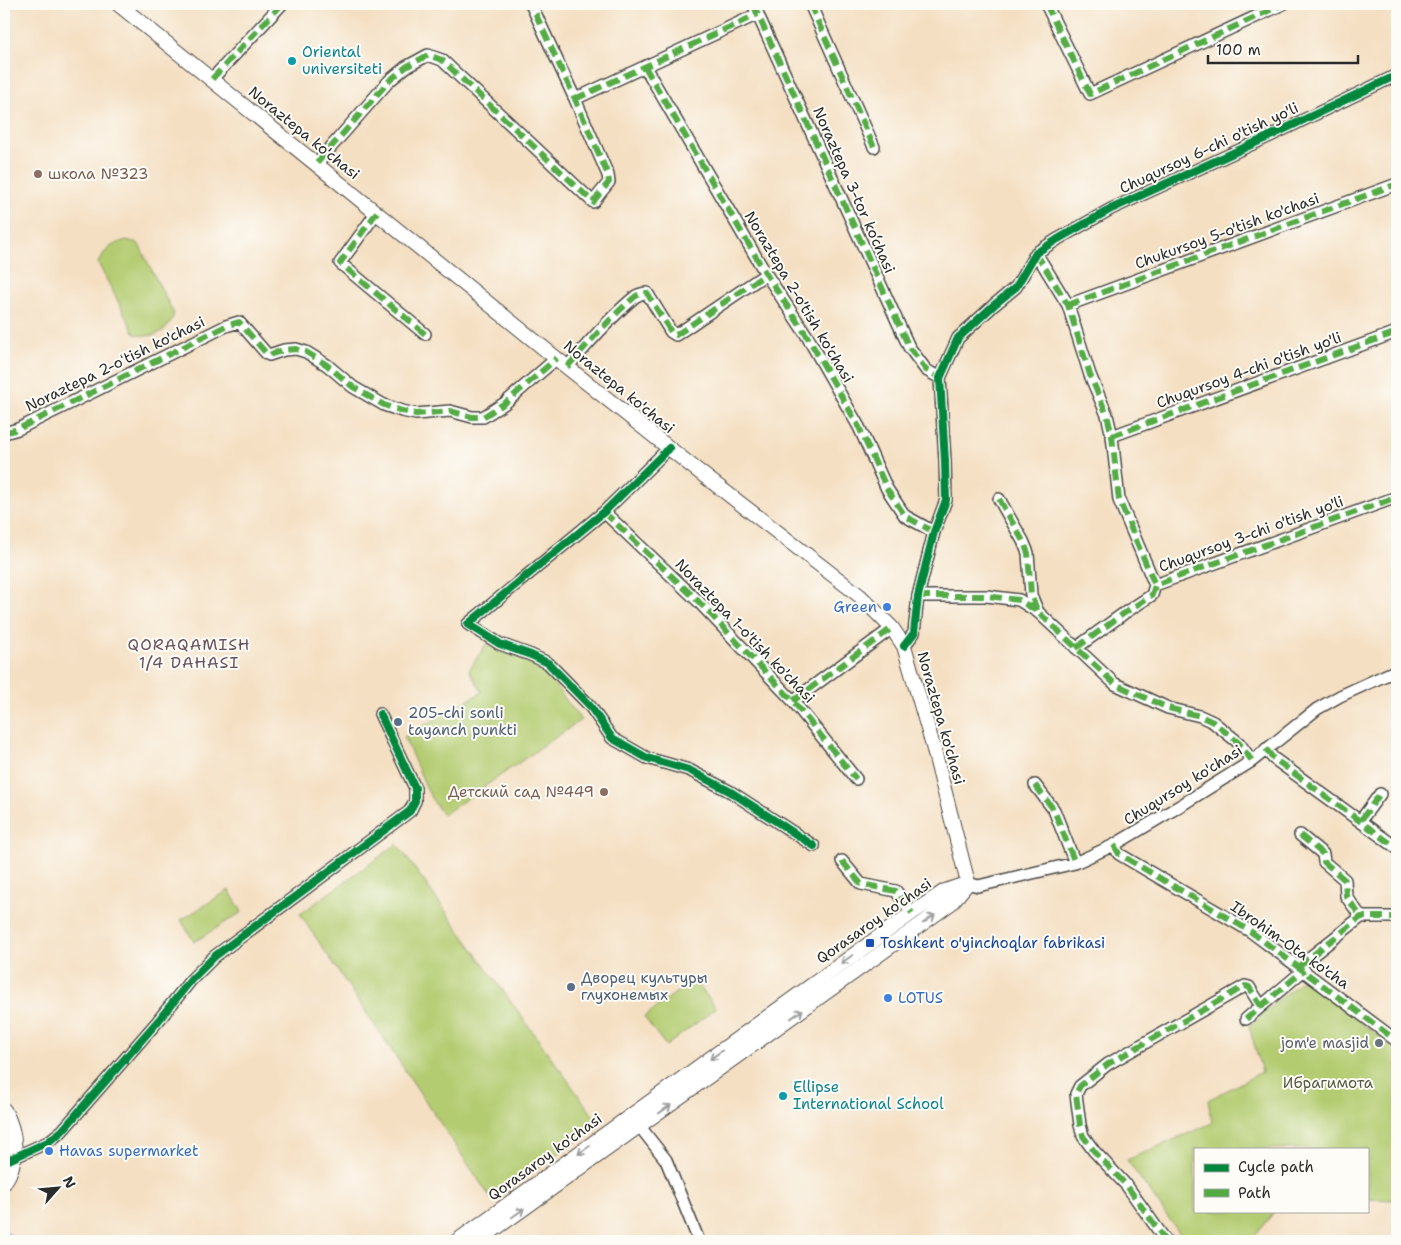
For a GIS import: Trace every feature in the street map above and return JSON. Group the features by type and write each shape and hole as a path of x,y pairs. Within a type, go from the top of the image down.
{"main road":[{"name":"Noraztepa ko'chasi","path":"118,4 669,448 860,596 892,628 904,646 934,746 968,883"},
{"name":"Qorasaroy ko'chasi","path":"457,1241 912,913 945,891 968,883"},
{"name":"Qorasaroy ko'chasi","path":"478,1241 951,903 968,883"},
{"path":"4,1110 11,1124 13,1136 9,1160 10,1173 4,1183"}],"street":[{"path":"212,79 282,4"},
{"path":"317,164 389,81 406,67 428,56 442,60 593,202 609,182 609,178 576,99 530,4"},
{"path":"810,4 874,147"},
{"path":"1046,4 1090,94 1283,4"},
{"path":"576,99 644,68 755,9"},
{"name":"Noraztepa 3-tor ko‘chasi","path":"755,9 909,347 926,370 940,378"},
{"name":"Noraztepa 2-o'tish ko'chasi","path":"644,68 766,274 808,336 859,427 887,489 905,516 934,532"},
{"name":"Chuqursoy 6-chi o'tish yo'li","path":"1036,253 1110,209 1270,136 1397,75"},
{"name":"Chukursoy 5-o'tish ko'chasi","path":"1068,305 1397,184"},
{"path":"377,212 340,263 425,334"},
{"path":"904,646 914,633 918,596 934,532 946,500 940,378 958,338 1016,287 1036,253 1068,305 1087,366 1107,415 1112,436 1119,500 1155,585"},
{"path":"562,362 637,296 643,293 647,293 671,332 676,335 766,274"},
{"name":"Noraztepa 2-oʻtish ko'chasi","path":"4,433 18,428 226,326 239,322 269,355 284,350 296,349 306,352 327,365 353,387 384,405 416,414 450,411 472,417 483,417 562,362"},
{"name":"Chuqursoy 4-chi o'tish yo'li","path":"1112,436 1397,332"},
{"path":"669,448 604,512 468,624 500,644 548,663 590,706 612,738 647,758 689,770 731,792 814,846"},
{"name":"Chuqursoy 3-chi o'tish yo'li","path":"1076,648 1122,614 1146,600 1152,594 1155,585 1397,497"},
{"path":"999,499 1024,540 1028,552 1031,595 1038,612"},
{"name":"Noraztepa 1-o'tish ko'chasi","path":"604,512 698,601 793,700 856,779"},
{"path":"918,596 987,596 1019,600 1038,612 1115,684 1168,708 1200,716 1213,722 1239,743 1252,761"},
{"path":"793,700 892,628"},
{"name":"Chuqursoy ko'chasi","path":"968,883 978,886 1075,863 1114,845 1252,761 1317,708 1351,690 1397,670"},
{"path":"9,1160 48,1142 62,1131 158,1021 191,980 215,956 410,811 415,801 415,788 380,714"},
{"path":"1266,749 1274,758 1397,848"},
{"path":"1034,785 1054,810 1075,863"},
{"path":"1361,820 1380,794"},
{"path":"1300,835 1323,854 1324,862 1346,880 1346,896 1361,917"},
{"name":"Ibrohim-Ota ko'cha","path":"1114,845 1119,854 1250,931 1397,1041"},
{"path":"842,861 861,884 896,891 912,913"},
{"path":"1246,1019 1301,968 1361,917 1397,917"},
{"path":"1166,1241 1127,1186 1094,1151 1083,1136 1076,1094 1080,1086 1108,1064 1245,986 1249,987 1261,1006"},
{"path":"632,1115 666,1160 698,1241"}],"green space":[{"path":"126,240 138,243 174,314 168,326 154,335 135,334 98,263 109,248"},
{"path":"486,644 542,668 581,720 443,815 431,798 404,737 482,692 469,670"},
{"path":"397,844 600,1125 492,1200 300,914"},
{"path":"229,890 242,912 194,942 181,920"},
{"path":"694,979 716,1008 666,1046 644,1017"},
{"name":"Ибрагимота","path":"1303,979 1397,1050 1397,1200 1368,1199 1368,1148 1194,1148 1194,1212 1274,1212 1250,1241 1185,1241 1127,1160 1212,1123 1208,1100 1262,1072 1249,1026"}],"waterway":[{"path":"4,1236 12,1241"}],"marked path":[{"path":"212,79 282,4"},
{"path":"317,163 389,81 406,67 428,55 442,60 593,202 609,182 608,175 531,4"},
{"path":"753,4 909,347 926,370 940,378"},
{"path":"810,4 874,147"},
{"path":"1046,4 1090,94 1283,4"},
{"path":"575,99 758,14"},
{"path":"645,67 766,274 807,336 859,427 887,489 905,516 934,532"},
{"path":"1068,305 1397,184"},
{"path":"377,212 340,263 425,334"},
{"path":"1036,253 1068,305 1090,375 1107,415 1112,436 1119,500 1155,585"},
{"path":"567,367 609,321 637,295 647,293 671,332 676,335 766,274"},
{"path":"4,433 18,429 226,326 239,322 269,355 284,350 296,349 306,352 327,365 353,387 384,405 416,414 450,411 472,417 483,417 505,403 557,358"},
{"path":"1112,436 1397,332"},
{"path":"1076,648 1152,595 1155,585 1397,497"},
{"path":"999,499 1028,553 1031,595 1038,612"},
{"path":"604,512 698,601 793,701 856,779"},
{"path":"918,596 987,596 1019,600 1038,612 1115,684 1168,708 1200,716 1213,722 1239,743 1252,761"},
{"path":"793,701 892,628"},
{"path":"1266,749 1273,758 1397,848"},
{"path":"1035,785 1054,810 1075,863"},
{"path":"1361,820 1380,794"},
{"path":"1300,835 1323,854 1324,862 1345,880 1346,896 1361,917"},
{"path":"1114,845 1119,854 1250,931 1397,1041"},
{"path":"842,861 861,884 896,891 912,913"},
{"path":"1299,966 1361,917 1397,917"},
{"path":"1246,1019 1304,970"},
{"path":"1166,1241 1127,1186 1094,1151 1083,1136 1076,1094 1080,1086 1108,1064 1245,986 1249,987 1261,1006"}],"cycle path":[{"path":"904,646 914,633 918,596 934,532 946,500 940,378 958,338 1016,287 1036,253 1058,239 1111,209 1397,75"},
{"path":"669,448 604,512 468,624 500,644 548,663 590,706 612,738 647,758 689,770 731,792 814,846"},
{"path":"4,1162 48,1142 62,1131 158,1021 191,980 215,956 410,811 415,801 415,788 380,714"}],"place":[{"name":"Oriental universiteti","path":"292,61"},
{"name":"школа №323","path":"38,174"},
{"name":"Green","path":"887,607"},
{"name":"205-chi sonli tayanch punkti","path":"398,722"},
{"name":"Детский сад №449","path":"604,792"},
{"name":"Toshkent o'yinchoqlar fabrikasi","path":"870,943"},
{"name":"Дворец культуры глухонемых","path":"571,987"},
{"name":"LOTUS","path":"888,998"},
{"name":"jom'e masjid","path":"1379,1043"},
{"name":"Ellipse International School","path":"783,1096"},
{"name":"Havas supermarket","path":"49,1151"}],"district":[{"name":"QORAQAMISH 1/4 DAHASI","path":"189,653"}]}
